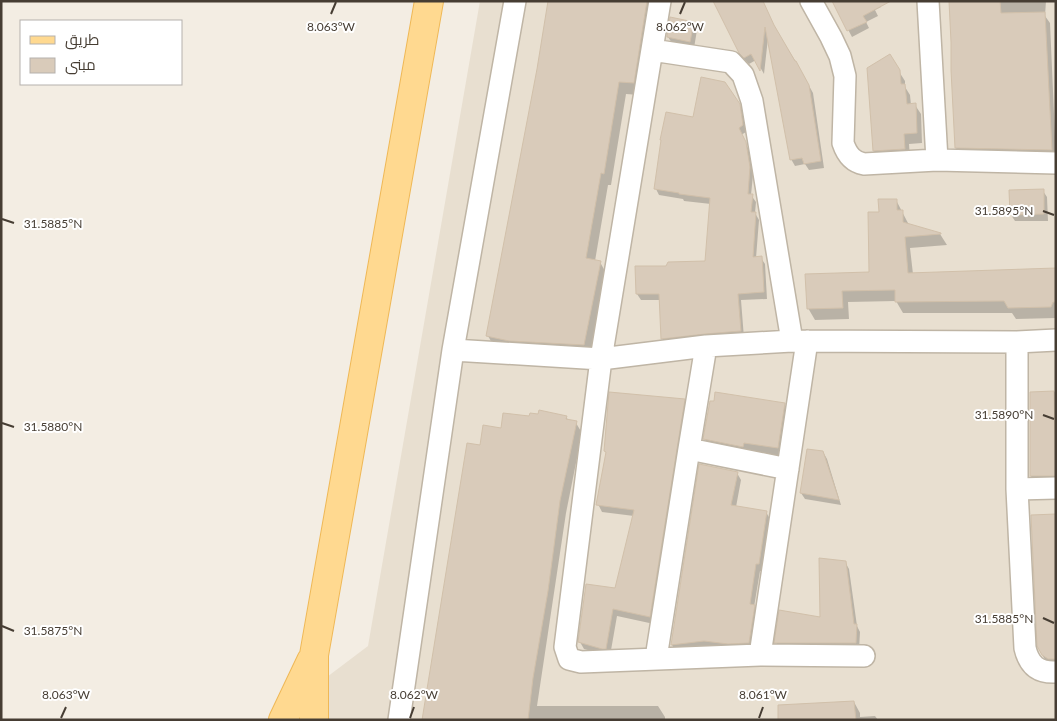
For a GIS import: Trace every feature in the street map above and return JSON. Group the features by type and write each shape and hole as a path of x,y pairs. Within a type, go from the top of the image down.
{"main road":[{"path":"314,720 314,655 429,1"},
{"path":"283,720 314,655"}],"street":[{"path":"399,720 453,350 515,1"},
{"path":"660,1 601,359 565,647 569,659 581,662 760,655 864,656"},
{"path":"811,1 840,56 844,76 843,143 850,157 856,162 864,164 937,160 1056,163"},
{"path":"928,1 937,160"},
{"path":"652,50 731,62 743,75 752,101 800,341 788,469 760,655"},
{"path":"453,350 601,359 706,346 800,341 1016,342 1056,340"},
{"path":"1016,342 1017,489 1025,648 1032,665 1043,671 1056,672"},
{"path":"656,658 706,346"},
{"path":"689,448 788,469"},
{"path":"1017,489 1056,488"}],"shaded area":[{"path":"480,1 1056,1 1056,720 270,720 368,646"}],"building":[{"path":"548,1 647,1 634,83 619,82 604,174 601,173 586,258 601,261 584,345 509,341 486,336 537,69"},
{"path":"713,1 763,1 774,25 809,85 821,161 804,164 802,158 790,160 765,27 760,71 751,54 744,58 739,53"},
{"path":"832,1 891,1 863,16 867,22 847,31"},
{"path":"949,1 1000,1 1001,13 1045,12 1052,150 955,148"},
{"path":"670,17 694,22 690,42 667,37"},
{"path":"890,54 900,70 901,84 905,84 907,104 916,103 917,133 904,134 905,149 873,151 867,68"},
{"path":"701,77 725,82 740,104 743,125 739,128 746,142 750,167 748,194 753,194 751,212 756,212 753,257 762,256 764,292 738,294 741,331 661,339 659,294 636,294 635,266 666,266 668,262 705,261 710,198 654,189 660,140 666,112 693,117"},
{"path":"1044,189 1044,214 1010,215 1009,190"},
{"path":"878,199 897,199 897,210 903,210 903,222 941,233 905,237 908,273 1056,268 1056,302 1053,302 1051,307 1008,308 1004,301 895,302 895,290 842,291 843,308 807,309 805,274 869,272 868,212 879,212"},
{"path":"1054,391 1056,476 1030,476 1030,392"},
{"path":"609,392 685,399 650,617 613,609 606,649 602,649 578,642 586,584 615,588 634,510 596,505 606,452 604,451"},
{"path":"715,392 785,403 778,448 744,443 743,447 703,439 710,401 714,401"},
{"path":"539,410 567,416 566,419 577,421 560,501 528,720 422,720 467,443 480,445 483,425 501,428 503,413 529,416 530,413 538,414"},
{"path":"807,449 823,451 839,500 800,493"},
{"path":"699,464 738,472 731,505 767,511 759,564 756,564 750,604 755,605 749,643 728,644 704,641 671,645"},
{"path":"1056,514 1056,659 1048,659 1042,655 1037,646 1031,515"},
{"path":"819,558 846,561 854,624 857,624 856,643 774,643 779,610 820,617"},
{"path":"854,701 856,720 778,720 778,705"}]}
